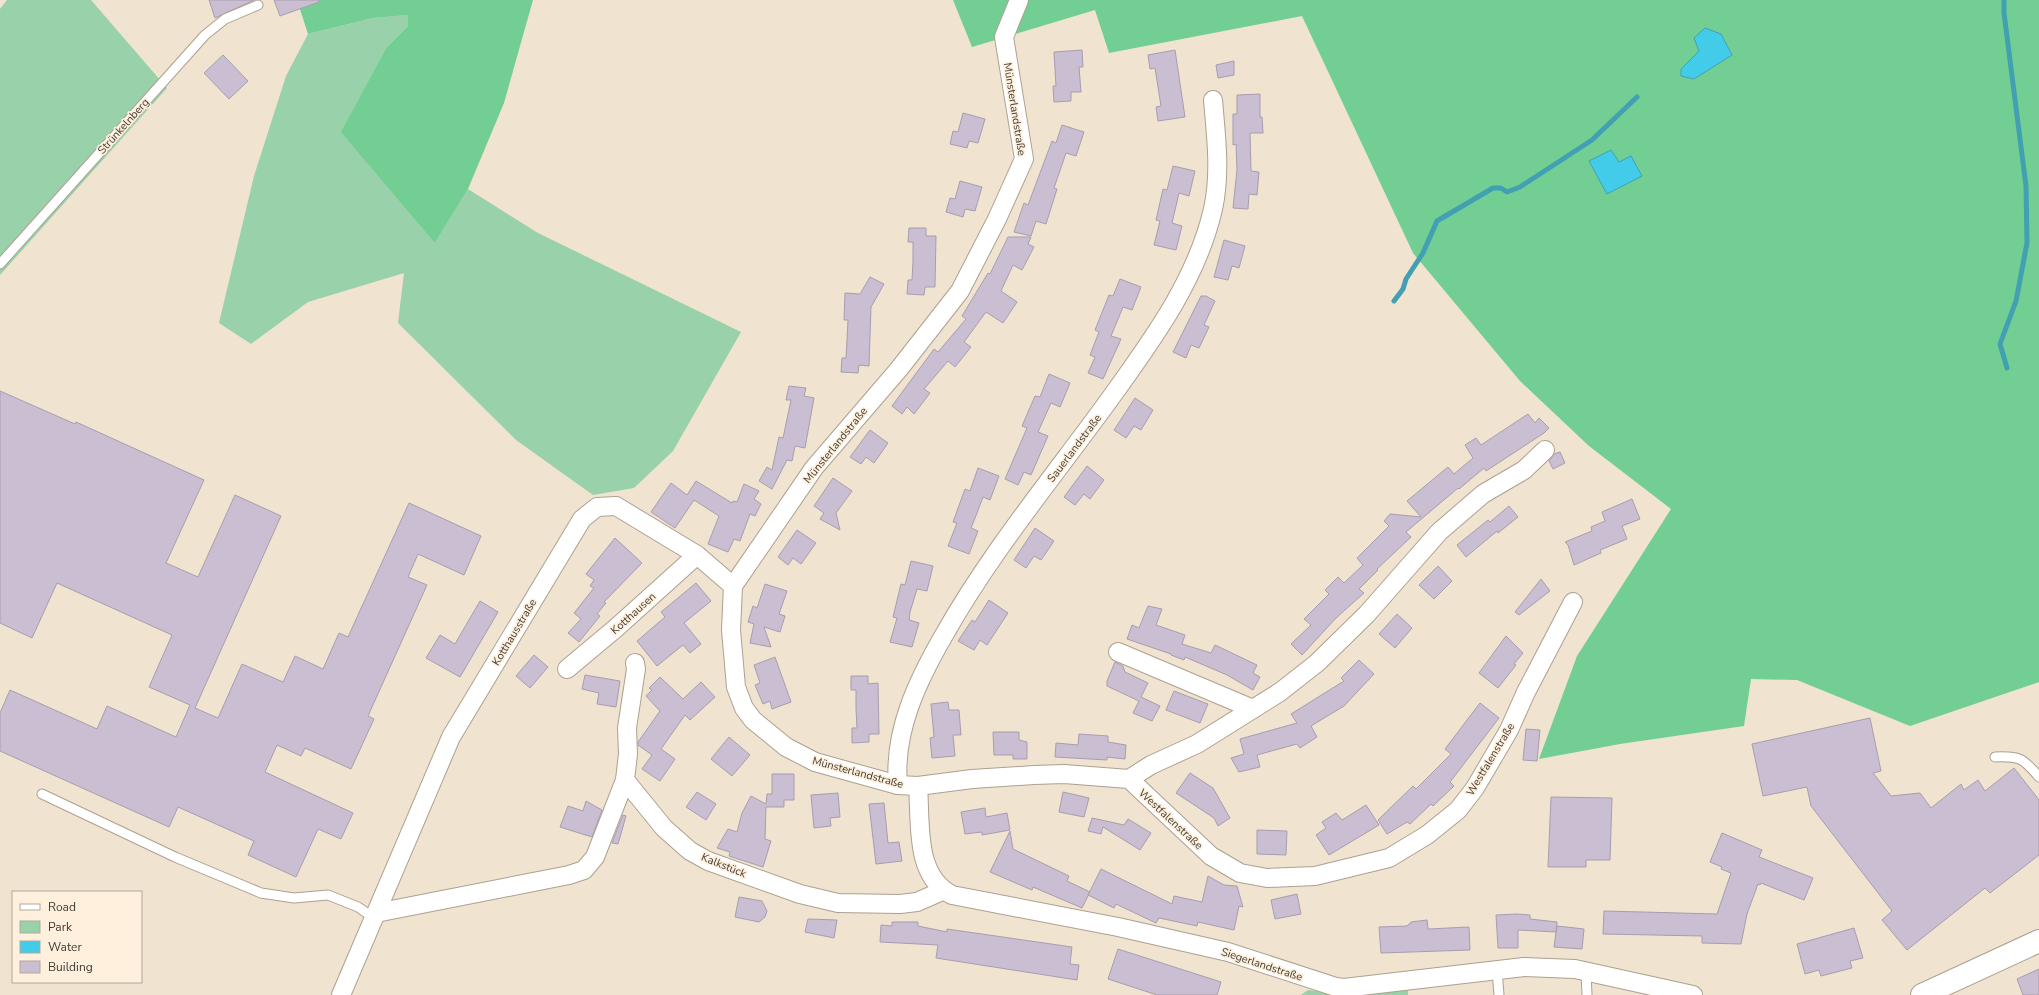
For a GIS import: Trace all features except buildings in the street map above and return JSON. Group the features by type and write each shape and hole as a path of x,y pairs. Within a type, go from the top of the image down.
{"main road":[{"path":"1922,995 2039,941"}],"street":[{"name":"Münsterlandstraße","path":"918,786 898,785 814,762 786,747 753,720 744,708 736,687 731,630 733,586 814,468 899,369 960,291 997,219 1024,159 1004,36 1019,0"},
{"name":"Sauerlandstraße","path":"898,785 900,747 909,704 927,664 973,586 1018,520 1079,442 1138,360 1194,269 1213,208 1218,159 1213,100"},
{"name":"Westfalenstraße","path":"1545,450 1524,470 1483,494 1439,532 1367,614 1317,663 1253,709 1197,744 1151,765 1129,779 1211,856 1240,873 1267,878 1315,876 1389,858 1427,835 1458,810 1475,788 1509,730 1526,692 1573,602"},
{"name":"Kotthausstraße","path":"342,995 451,737 582,519 597,507 616,506 698,555 733,586"},
{"name":"Kotthausen","path":"567,669 616,628 698,555"},
{"path":"1118,652 1253,709"},
{"path":"375,915 568,875 584,870 595,857 627,782 627,728 636,669 635,663"},
{"path":"942,891 928,873 924,860 918,786 972,779 1064,774 1129,779"},
{"name":"Kalkstück","path":"627,782 664,828 690,851 708,861 800,894 838,903 900,904 917,902 942,891"},
{"name":"Siegerlandstraße","path":"942,891 952,896 1118,927 1228,952 1336,987 1344,988 1524,967 1575,969 1692,995"}],"lane":[{"name":"Strünkelnberg","path":"0,264 205,35 225,19 258,5"},
{"path":"1996,757 2016,756 2026,762 2039,777"},
{"path":"42,794 176,857 260,893 294,898 328,895 375,915"},
{"path":"1497,970 1499,995"},
{"path":"1586,972 1587,995"}],"green space":[{"path":"7,0 91,0 167,88 0,275 0,9"},
{"path":"297,0 533,0 504,103 468,189 435,243 341,132 387,47 408,26 408,15 373,18 308,34"},
{"path":"953,0 2039,0 2039,682 1910,726 1797,680 1751,679 1744,726 1620,744 1539,759 1577,656 1671,509 1589,446 1520,381 1413,253 1302,16 1109,53 1095,10 972,47"},
{"path":"408,15 408,26 387,47 435,243 468,189 538,233 741,332 673,451 634,488 593,495 516,440 398,323 404,273 308,302 251,344 219,323 254,176 286,76 308,34 373,18"},
{"path":"1408,988 1408,995 1345,995"},
{"path":"1308,990 1345,995 1301,995"}],"water":[{"path":"1705,28 1721,34 1732,55 1694,79 1681,76 1681,69 1699,51 1694,38"},
{"path":"1611,150 1619,162 1631,156 1642,176 1607,194 1589,161"}],"waterway":[{"path":"2004,0 2004,13 2026,186 2027,243 2016,301 2000,344 2007,368"},
{"path":"1394,301 1403,289 1406,279 1423,253 1437,221 1493,188 1501,188 1507,192 1520,187 1592,140 1637,97"}]}
